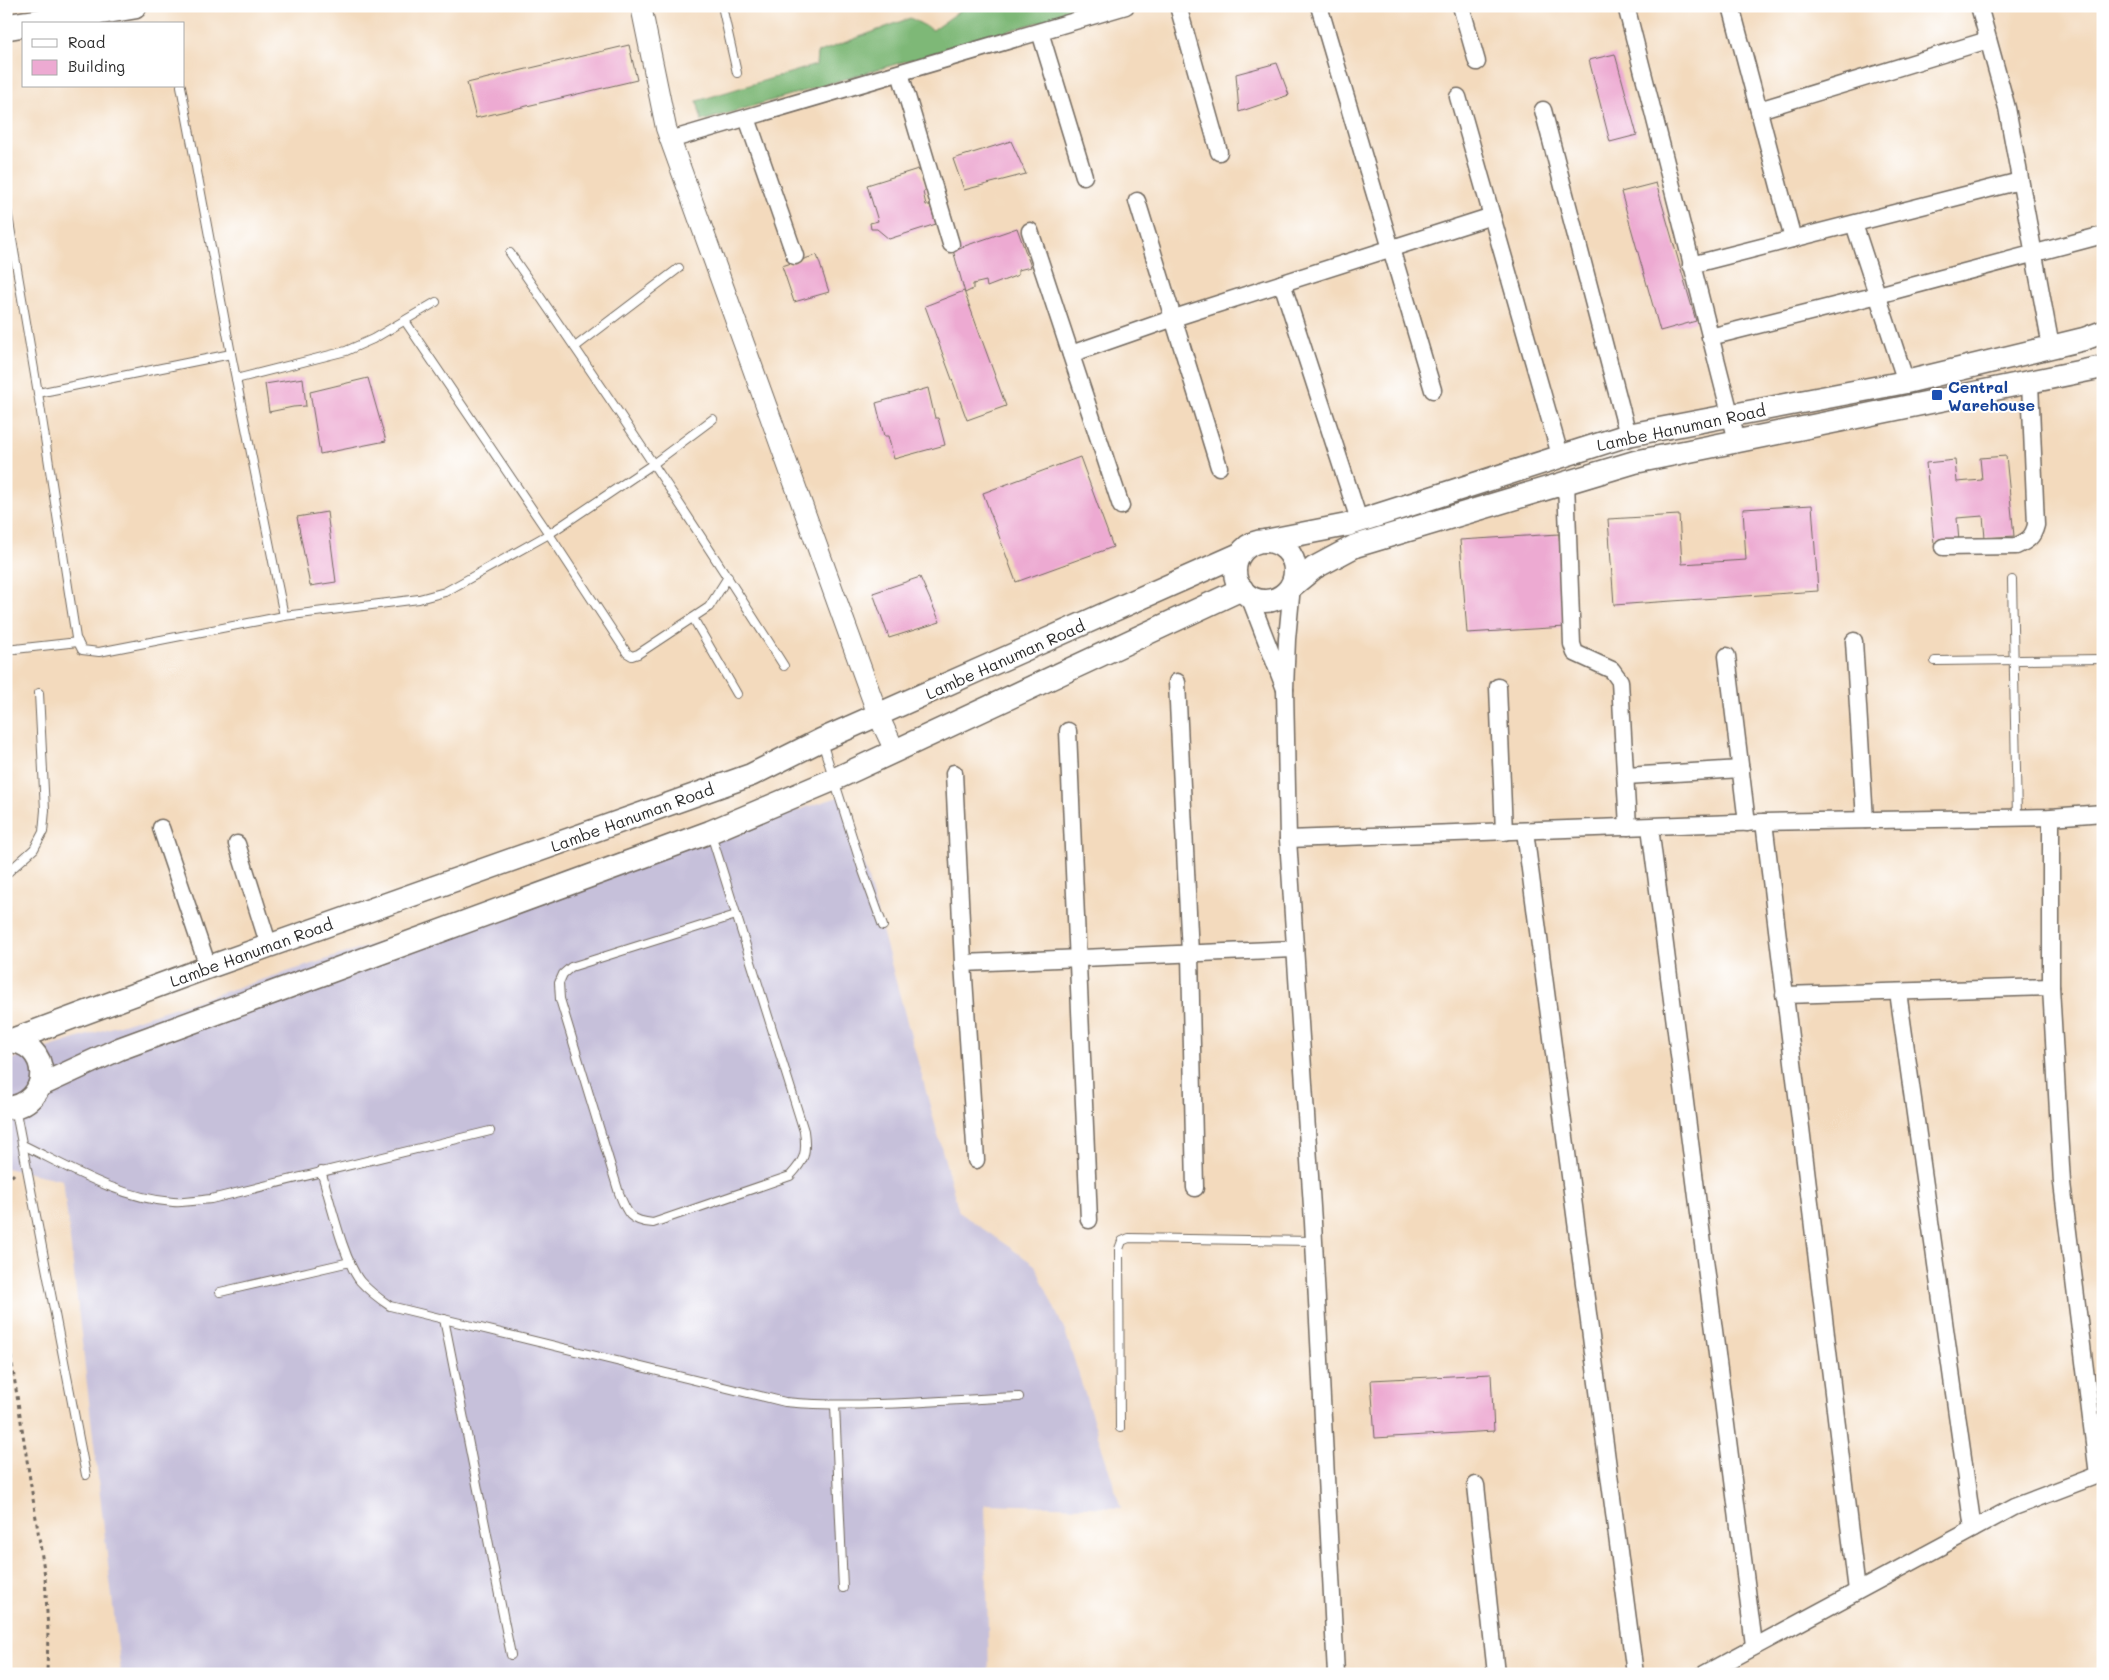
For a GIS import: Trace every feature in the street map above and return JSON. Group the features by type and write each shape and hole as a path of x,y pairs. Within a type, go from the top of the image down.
{"main road":[{"path":"37,22 123,7"},
{"path":"6,27 22,24"},
{"name":"Lambe Hanuman Road","path":"1265,541 1346,525 1628,435 1906,382 2084,339 2103,332"},
{"path":"1292,586 1295,576 1295,565 1291,555 1285,548 1275,542 1265,541 1247,547 1240,554 1235,572 1245,592 1257,600 1276,599 1285,594 1314,568 1355,546 1635,462 2103,367"},
{"path":"1628,435 1635,462"},
{"name":"Lambe Hanuman Road","path":"8,1041 208,967 751,775 821,740 1240,554"},
{"path":"39,1086 119,1049 710,832 835,779 1245,592"},
{"path":"8,1041 19,1043 29,1048 36,1056 42,1076 34,1096 26,1103 11,1108"}],"street":[{"path":"641,6 670,140 878,716 895,751"},
{"path":"670,140 1126,6"},
{"path":"1178,6 1219,152"},
{"path":"1320,6 1433,390"},
{"path":"1461,6 1477,62"},
{"path":"1626,6 1737,440"},
{"path":"1731,6 1793,239"},
{"path":"1979,6 2007,108 2051,347"},
{"path":"1040,32 1084,176"},
{"path":"1759,110 1988,40"},
{"path":"900,73 951,244"},
{"path":"1458,97 1560,456"},
{"path":"1543,110 1628,435"},
{"path":"748,118 795,256"},
{"path":"1692,265 2020,181"},
{"path":"1137,202 1220,467"},
{"path":"1070,354 1174,318 1492,216"},
{"path":"1854,224 1906,382"},
{"path":"1030,231 1121,506"},
{"path":"1710,337 1878,295 2103,235"},
{"path":"1282,283 1359,520"},
{"path":"1943,547 2016,546 2034,535 2036,525 2030,383"},
{"path":"1566,482 1572,644 1575,653 1612,670 1620,681 1628,827"},
{"path":"1292,586 1285,689 1288,839 1313,1242 1336,1674"},
{"path":"1245,592 1285,689"},
{"path":"1854,641 1865,820"},
{"path":"1727,656 1747,823"},
{"path":"1177,682 1190,954 1195,1188"},
{"path":"1498,687 1504,832"},
{"path":"1068,731 1089,1220"},
{"path":"1626,776 1741,769"},
{"path":"954,773 963,963 976,1160"},
{"path":"1288,839 1764,822 2051,817 2103,813"},
{"path":"1704,1674 1754,1645 2014,1508 2100,1474 2062,1182 2051,987 2051,817"},
{"path":"1764,822 1857,1591"},
{"path":"1650,827 1754,1645"},
{"path":"160,828 208,967"},
{"path":"1525,831 1635,1674"},
{"path":"237,844 269,946"},
{"path":"963,963 1295,949"},
{"path":"1784,996 2051,987"},
{"path":"1898,992 1973,1529"},
{"path":"1476,1485 1496,1674"}],"lane":[{"path":"722,6 737,73"},
{"path":"181,88 231,354 284,616"},
{"path":"6,204 38,392 76,638 82,650 99,652 284,616 433,596 445,592 549,534 653,464 713,418"},
{"path":"510,253 728,577 784,666"},
{"path":"575,347 679,268"},
{"path":"236,379 346,351 373,339 436,302"},
{"path":"405,321 627,653 632,656 638,654 709,607 728,577"},
{"path":"38,392 231,354"},
{"path":"2012,580 2017,817"},
{"path":"693,618 737,694"},
{"path":"6,650 78,642"},
{"path":"1935,661 2103,659"},
{"path":"6,874 34,849 43,832 45,810 39,693"},
{"path":"821,740 862,868 883,926"},
{"path":"710,832 804,1131 806,1146 803,1162 790,1176 654,1224 638,1222 625,1210 622,1201 568,1027 560,999 559,983 563,974 571,968 736,915"},
{"path":"11,1108 22,1145 86,1476"},
{"path":"22,1145 94,1180 134,1194 173,1202 211,1198 490,1131"},
{"path":"321,1171 350,1262 359,1279 371,1293 390,1306 785,1402 835,1405 1019,1397"},
{"path":"1120,1428 1119,1249 1122,1242 1129,1238 1313,1242"},
{"path":"220,1292 350,1262"},
{"path":"444,1319 511,1655"},
{"path":"835,1405 843,1588"}],"path":[{"path":"6,1326 45,1576 48,1631 47,1674"}],"shaded area":[{"path":"845,795 959,1212 1035,1265 1066,1334 1121,1508 985,1504 989,1674 121,1674 63,1180 6,1168 6,1061"}],"green space":[{"path":"967,6 1094,6 702,121 697,101 816,65 817,53 910,18 933,30"}],"building":[{"path":"629,45 637,80 476,118 467,83"},
{"path":"1615,54 1637,135 1610,142 1589,60"},
{"path":"1277,63 1289,95 1239,112 1236,74"},
{"path":"1011,141 1026,174 964,190 953,159"},
{"path":"918,169 927,190 923,192 926,205 930,205 936,224 889,239 877,229 871,229 870,223 878,221 867,185"},
{"path":"1656,183 1696,321 1660,331 1621,192"},
{"path":"1017,228 1031,267 1018,270 1018,275 987,287 986,281 973,284 973,289 965,293 953,250"},
{"path":"817,255 829,292 794,302 782,266"},
{"path":"964,291 1006,406 967,420 925,306"},
{"path":"303,378 306,406 269,412 265,384"},
{"path":"368,378 386,441 320,454 310,392"},
{"path":"928,388 935,418 938,418 945,445 894,459 888,436 884,436 876,403"},
{"path":"2006,456 2014,536 1985,538 1983,516 1957,518 1959,541 1934,543 1926,463 1955,460 1957,482 1982,480 1980,458"},
{"path":"1080,457 1113,547 1016,582 983,493"},
{"path":"1812,505 1818,591 1614,605 1608,519 1679,515 1682,564 1746,560 1743,509"},
{"path":"327,512 336,582 310,586 297,517"},
{"path":"1559,534 1566,627 1467,633 1460,540"},
{"path":"920,577 940,622 889,638 873,593"},
{"path":"1491,1374 1494,1431 1375,1438 1371,1380"}],"place":[{"name":"Central Warehouse","path":"1937,395"}]}
